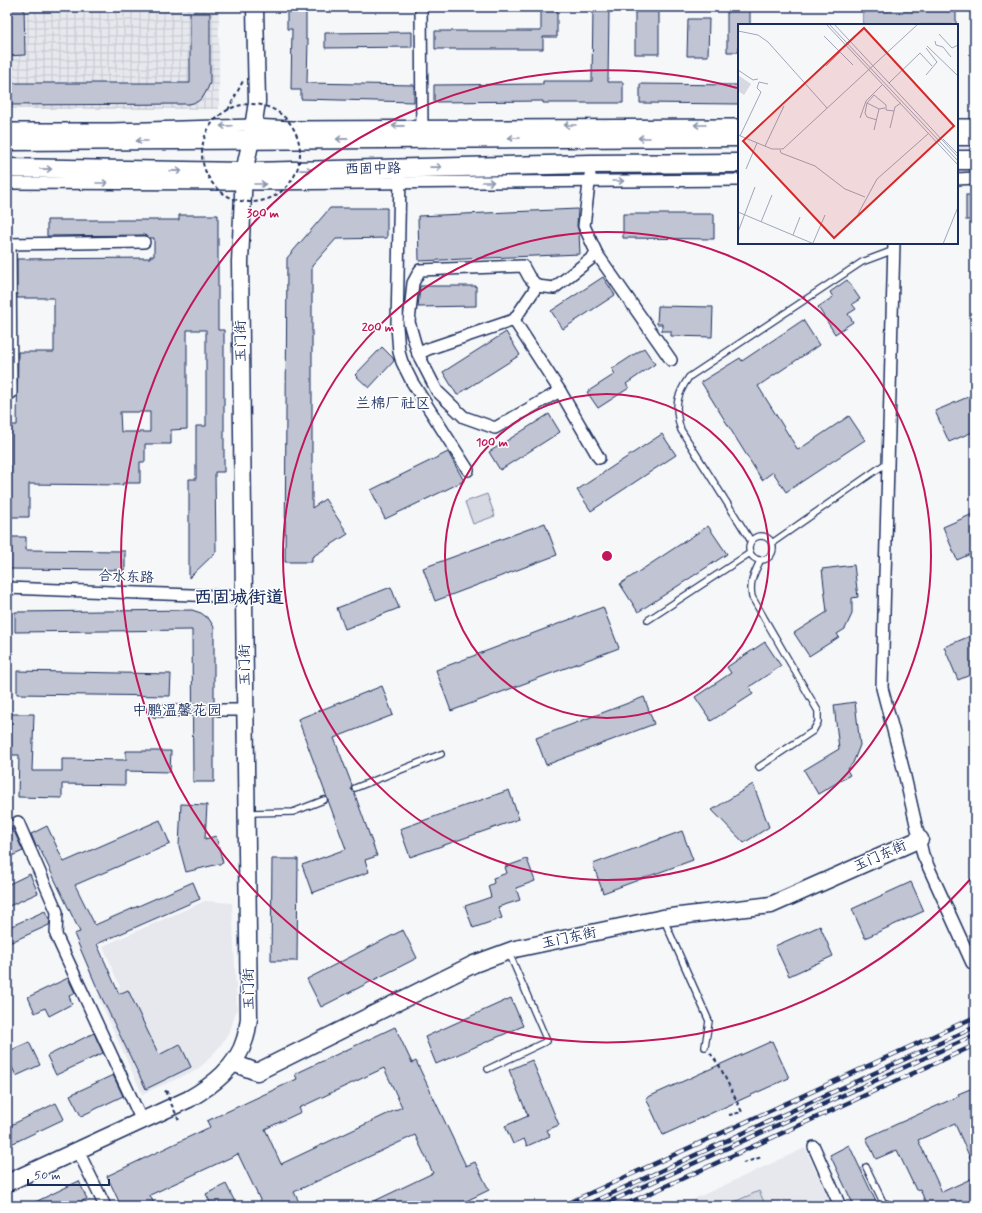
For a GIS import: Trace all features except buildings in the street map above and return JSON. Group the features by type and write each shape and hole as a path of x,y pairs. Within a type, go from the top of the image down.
{"main road":[{"path":"7,141 252,133 422,132 738,137"},
{"path":"958,136 975,136"},
{"path":"958,160 975,160"},
{"name":"西固中路","path":"7,168 243,178 400,175 591,164 738,162"}],"street":[{"name":"玉门街","path":"7,1183 189,1099 209,1087 233,1063 246,1038 249,1018 240,262 243,178 257,102 255,7"},
{"path":"421,7 422,132 738,125"},
{"path":"958,125 975,125"},
{"path":"7,129 112,129 252,133"},
{"path":"591,164 584,226 597,254 671,360"},
{"path":"468,470 412,382 402,362 399,352 397,326 400,175 589,182 738,180"},
{"path":"7,183 243,178"},
{"path":"958,179 975,178"},
{"path":"11,392 8,244 144,242"},
{"path":"894,246 882,688 903,768 923,855 972,963"},
{"path":"560,391 495,428 464,417 437,391 418,354 409,322 413,283 420,270 523,266 529,277 537,286 554,288 597,254"},
{"path":"418,354 428,349 514,320 537,286"},
{"path":"514,320 560,391 599,458"},
{"name":"合水东路","path":"7,588 244,597"},
{"path":"156,710 185,710"},
{"path":"219,710 245,710"},
{"path":"18,822 57,912 56,935 142,1121"},
{"name":"玉门东街","path":"233,1063 258,1072 474,964 508,951 663,918 771,905 920,839"},
{"path":"814,1146 840,1206"},
{"path":"78,1151 105,1206"}],"lane":[{"path":"751,541 681,430 677,417 676,402 681,389 689,377 862,262 894,246"},
{"path":"772,543 888,462"},
{"path":"758,536 766,537 772,543 774,547 772,555 768,558 760,560 756,559 750,554 749,549 751,541 758,536"},
{"path":"648,620 750,554"},
{"path":"759,767 812,731 818,722 819,716 818,711 752,597 751,581 760,560"},
{"path":"355,788 441,754"},
{"path":"247,814 293,812 324,800"},
{"path":"7,825 18,822"},
{"path":"663,918 709,1021 705,1047"},
{"path":"488,1069 547,1041 508,951"},
{"path":"866,1167 883,1202 894,1206"}],"path":[{"path":"228,110 245,104 263,105 279,112 286,118 294,129 299,142 300,151 297,168 288,184 274,196 257,201 239,200 223,193 216,187 206,172 202,155 205,137 214,121 228,110 245,75"},
{"path":"705,1047 719,1065 742,1112 729,1115"},
{"path":"166,1091 179,1120"},
{"path":"743,1163 762,1158"}],"shaded area":[{"path":"7,7 219,7 219,109 7,109"},
{"path":"487,494 495,516 473,524 465,502"},
{"path":"205,901 232,903 237,1008 231,1028 221,1045 205,1063 195,1071 142,1094 98,996 120,987 103,946"},
{"path":"805,1148 832,1206 679,1206"},
{"path":"759,1191 766,1206 725,1206"}],"tunnel":[{"path":"185,710 219,710"}],"railway":[{"path":"562,1206 975,1017"},
{"path":"584,1206 975,1027"},
{"path":"600,1206 975,1035"},
{"path":"622,1206 975,1045"}],"district":[{"name":"兰棉厂社区","path":"393,404"},
{"name":"西固城街道","path":"239,598"},
{"name":"中鹏温馨花园","path":"177,711"}]}
